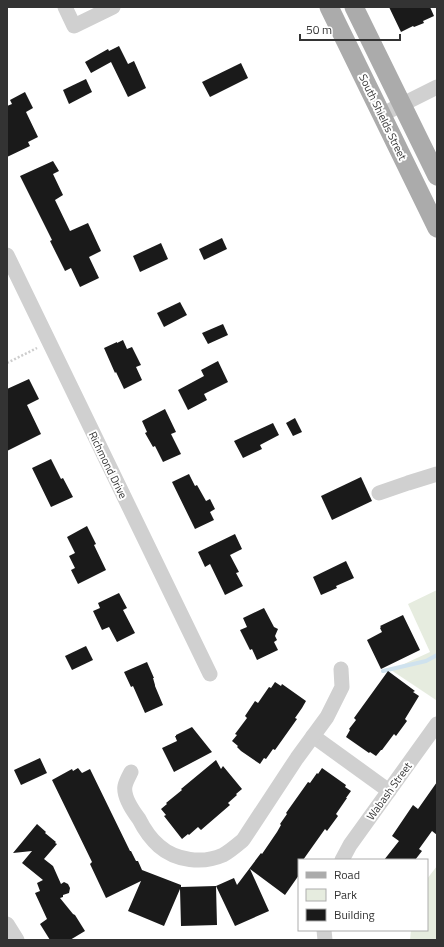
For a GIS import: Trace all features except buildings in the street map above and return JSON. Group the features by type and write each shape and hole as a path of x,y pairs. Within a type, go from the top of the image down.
{"main road":[{"name":"South Shields Street","path":"329,7 437,228"},
{"name":"South Shields Street","path":"354,7 437,176"}],"street":[{"path":"65,7 74,26 107,8"},
{"path":"381,116 437,87"},
{"name":"Richmond Drive","path":"7,256 210,674"},
{"path":"379,493 437,474"},
{"path":"131,772 125,787 128,801 146,832 158,846 167,852 186,859 198,860 223,855 243,840 297,758 327,717 342,687 341,669"},
{"name":"Wabash Street","path":"343,859 350,846 437,724"},
{"path":"313,736 389,791"},
{"path":"7,924 17,940"}],"path":[{"path":"7,363 48,341"}],"green space":[{"path":"437,590 436,700 391,670 430,652 408,604"},
{"path":"437,866 437,940 410,940 411,931 428,931 428,878"}],"waterway":[{"path":"383,671 426,661 437,655"}]}
